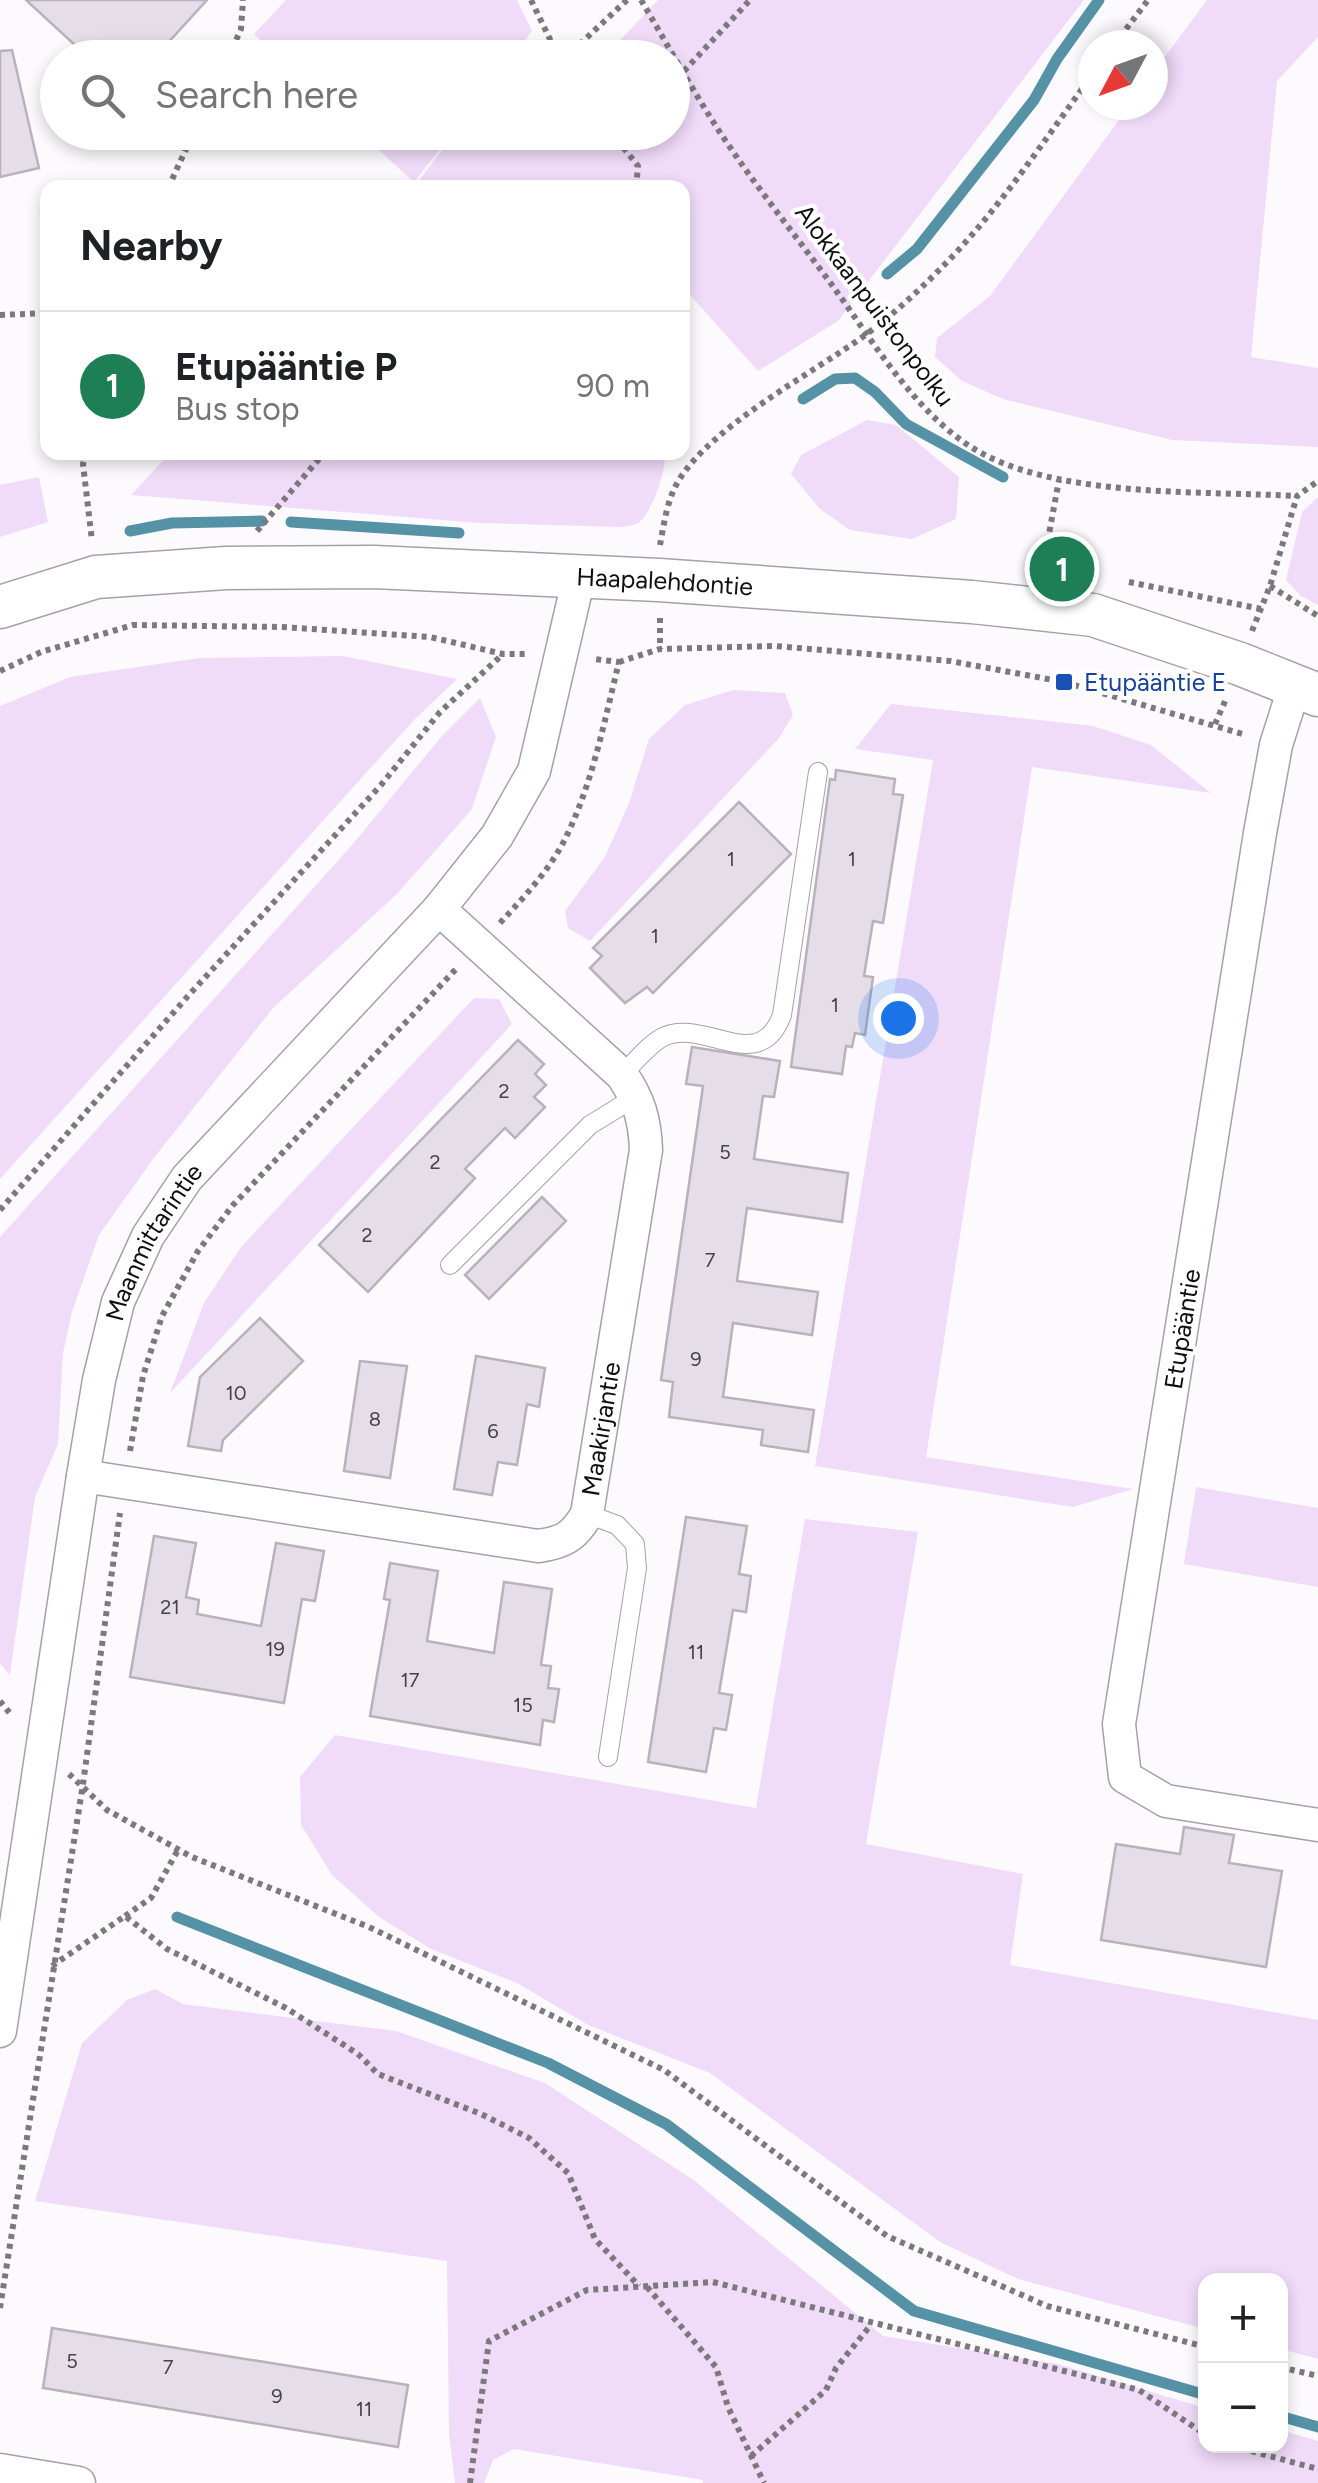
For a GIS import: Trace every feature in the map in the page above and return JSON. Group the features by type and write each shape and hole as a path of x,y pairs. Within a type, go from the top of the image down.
{"street":[{"name":"Haapalehdontie","path":"0,607 96,577 226,568 374,567 659,580 972,602 1093,615 1306,690"},
{"name":"Maanmittarintie","path":"0,2030 98,1380 118,1302 148,1236 187,1178 439,909 497,836 534,771 579,577"},
{"name":"Etupääntie","path":"1306,690 1276,745 1120,1724 1125,1777 1166,1801 1318,1825"},
{"path":"439,909 629,1086"},
{"name":"Maakirjantie","path":"83,1476 538,1546 558,1543 577,1532 587,1514 646,1150 646,1123 629,1086"},
{"path":"0,2470 79,2483"}],"lane":[{"path":"450,1265 629,1086 663,1037 681,1033 748,1044 765,1042 776,1030 782,1015 818,772"},
{"path":"587,1514 616,1526 635,1544 637,1568 608,1757"}],"path":[{"path":"237,40 242,29 244,0"},
{"path":"531,0 552,40"},
{"path":"582,40 627,0"},
{"name":"Alokkaanpuistonpolku","path":"641,0 665,40"},
{"path":"690,65 750,0"},
{"path":"1125,30 1148,0"},
{"name":"Alokkaanpuistonpolku","path":"690,82 708,114 868,334 932,417 959,441 993,459 1059,480 1297,496"},
{"path":"660,649 660,544 677,483 691,463 734,425 868,334 951,258 1078,94"},
{"path":"172,180 186,150"},
{"path":"625,150 638,166 637,180"},
{"path":"0,315 40,313"},
{"path":"85,460 96,577"},
{"path":"226,568 318,460"},
{"path":"1059,480 1043,566 1062,569"},
{"path":"1215,724 1270,586 1297,496 1318,481"},
{"path":"1116,580 1260,609"},
{"path":"1270,586 1318,616"},
{"path":"0,671 42,652 133,625 282,627 430,637 503,654 561,654 619,662 660,649 775,646 950,661 1064,682 1276,745"},
{"path":"0,1210 188,996 381,786 440,712 503,654"},
{"path":"0,2308 83,1784 124,1481 143,1376 162,1316 198,1251 234,1205 533,888 564,842 594,762 619,662"},
{"path":"83,1784 107,1810 178,1850 369,1926 664,2070 887,2236 1047,2306 1198,2345"},
{"path":"52,1966 152,1898 178,1850"},
{"path":"125,1916 167,1949 286,2008 358,2054 378,2074 481,2114 529,2138 568,2173 595,2238 716,2367 728,2406 764,2483"},
{"path":"470,2483 489,2342 587,2290 713,2282 1139,2390 1198,2431"},
{"path":"751,2456 826,2390 836,2368 870,2326"},
{"path":"1288,2368 1318,2376"},
{"path":"1258,2453 1318,2469"}],"shaded area":[{"path":"286,0 517,0 532,31 525,40 261,40 254,34"},
{"path":"658,0 1084,0 838,321 758,371 690,295 690,180 419,180 442,150 690,150 690,40 620,40"},
{"path":"1207,0 1318,0 1318,37 1277,81 1251,357 1318,368 1318,447 1172,440 1003,399 962,381 935,357 937,338 990,296 1119,120 1168,120 1168,53"},
{"path":"379,150 439,150 412,180"},
{"path":"867,420 896,425 959,477 956,519 912,539 850,530 820,509 791,474 801,455"},
{"path":"164,460 665,460 648,511 638,523 621,527 480,523 131,495"},
{"path":"39,477 48,522 0,537 0,485"},
{"path":"1318,497 1318,605 1301,596 1286,580 1302,512"},
{"path":"343,656 457,679 413,721 0,1179 0,706 70,677 199,658"},
{"path":"733,690 785,693 793,715 779,738 590,941 568,928 565,911 605,857 629,803 649,739 685,705"},
{"path":"480,698 496,737 472,809 397,894 273,1008 153,1159 99,1235 72,1312 63,1353 58,1444 35,1497 10,1675 0,1664 0,1237 352,845 442,736"},
{"path":"891,704 1093,726 1151,745 1211,793 1032,767 926,1457 1133,1489 1073,1507 815,1466 933,760 855,749"},
{"path":"474,998 499,999 512,1024 170,1393 204,1303 241,1247"},
{"path":"1196,1487 1318,1508 1318,1587 1184,1564"},
{"path":"805,1519 918,1532 866,1844 1023,1874 1010,1965 1318,2020 1318,2359 1288,2351 1288,2273 1198,2273 1198,2327 1018,2279 940,2242 710,2073 588,2025 517,1983 431,1949 379,1917 332,1875 301,1825 300,1777 335,1735 756,1808"},
{"path":"155,1989 183,2004 396,2031 545,2083 695,2181 883,2336 1058,2364 1198,2406 1198,2453 1288,2453 1288,2432 1318,2441 1318,2483 703,2483 514,2449 493,2460 484,2483 455,2483 449,2434 447,2261 35,2201 82,2043 127,2000"}],"building":[{"path":"26,0 207,0 170,40 69,40"},
{"path":"12,50 39,168 0,177 0,51"},
{"path":"836,770 895,779 893,794 903,795 883,923 873,921 864,976 873,977 865,1035 855,1033 852,1047 846,1046 842,1074 791,1067 830,779 835,780"},
{"path":"739,802 791,854 653,993 647,987 625,1003 590,968 602,956 593,948"},
{"path":"518,1040 544,1064 535,1074 546,1085 534,1097 545,1107 515,1138 505,1128 465,1169 475,1178 368,1292 319,1245"},
{"path":"692,1047 780,1061 774,1097 763,1096 754,1159 848,1173 842,1222 747,1208 737,1281 818,1292 812,1335 733,1323 723,1397 814,1410 808,1452 761,1445 763,1430 669,1417 673,1382 661,1380 703,1086 686,1084"},
{"path":"542,1197 566,1221 489,1299 465,1275"},
{"path":"260,1318 303,1361 223,1440 221,1451 188,1446 200,1377"},
{"path":"476,1356 545,1368 539,1407 527,1404 517,1465 498,1462 492,1495 454,1489"},
{"path":"360,1361 407,1366 390,1478 344,1471"},
{"path":"686,1517 747,1526 739,1574 751,1576 746,1612 733,1610 719,1693 732,1695 726,1730 714,1728 706,1772 648,1762"},
{"path":"154,1536 196,1543 186,1597 199,1600 197,1614 261,1626 276,1543 324,1551 315,1601 302,1599 284,1703 130,1677"},
{"path":"390,1563 438,1571 427,1641 494,1653 504,1582 552,1589 541,1665 551,1666 548,1688 559,1689 554,1722 543,1720 540,1745 370,1716 390,1600 384,1599"},
{"path":"1184,1827 1234,1835 1229,1863 1282,1871 1266,1967 1101,1940 1116,1844 1180,1854"},
{"path":"52,2328 408,2385 398,2447 43,2388"}],"waterway":[{"path":"887,274 917,249 1034,100 1057,59 1099,0"},
{"path":"803,399 835,379 855,378 906,424 1003,477"},
{"path":"130,531 172,523 262,521"},
{"path":"291,522 459,533"},
{"path":"177,1917 548,2063 666,2124 914,2311 1198,2393"},
{"path":"1288,2418 1318,2427"}],"place":[{"name":"Etupääntie P","path":"1062,569"},
{"name":"Etupääntie E","path":"1064,682"}]}
